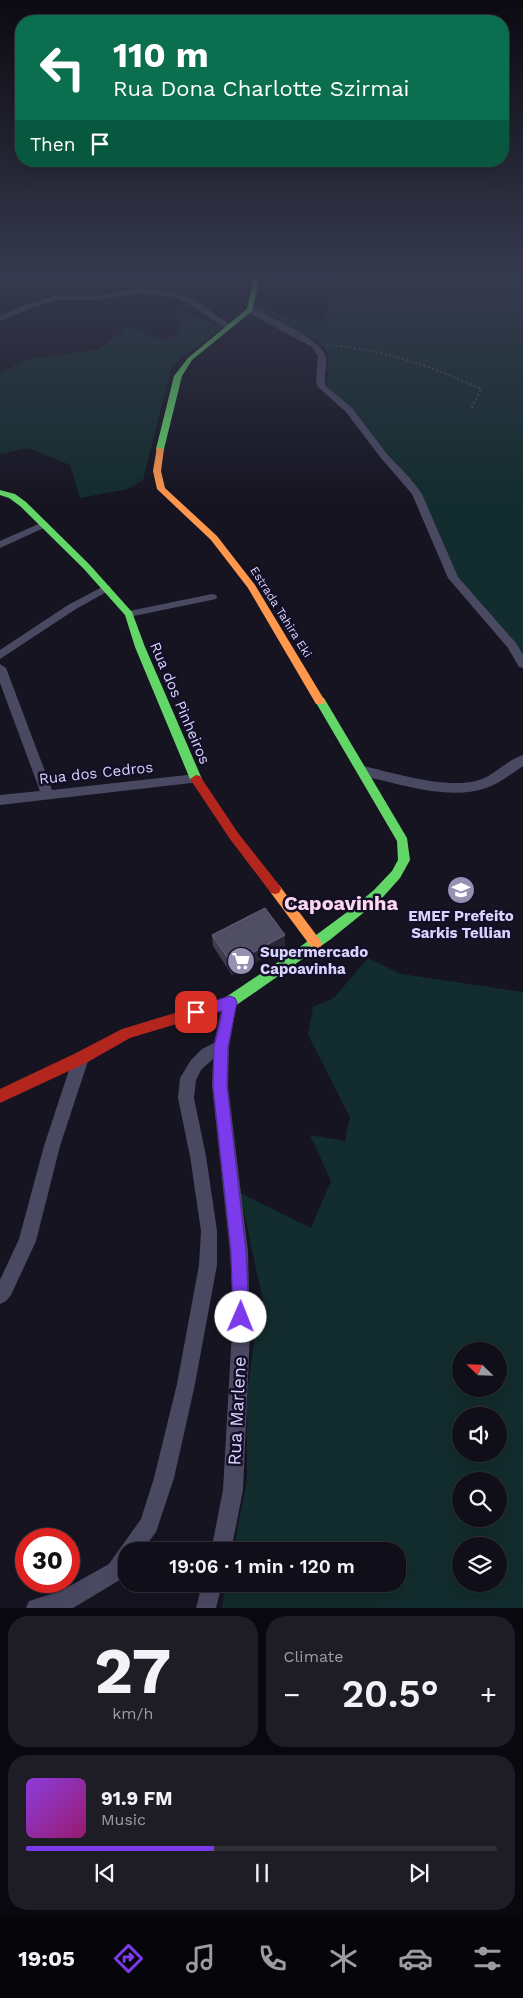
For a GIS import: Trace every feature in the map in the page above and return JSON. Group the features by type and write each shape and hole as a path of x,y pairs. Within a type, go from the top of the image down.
{"street":[{"name":"Estrada Tahira Eki","path":"0,1096 81,1058 127,1033 230,1002 316,944 369,902 391,881 404,861 403,841 252,587 214,538 161,489 156,471 160,446 178,376 190,359 198,352"},
{"path":"320,352 322,356 320,380 322,386 349,410 374,444 408,480 417,494 453,578 512,646 523,664"},
{"name":"Rua dos Pinheiros","path":"0,492 12,496 23,504 129,614 140,648 196,779 234,836 316,944"},
{"path":"0,545 43,525"},
{"path":"0,655 72,607 106,588"},
{"path":"129,614 212,597"},
{"path":"0,668 47,794"},
{"path":"363,771 436,784 476,786 490,780 523,760"},
{"name":"Rua dos Cedros","path":"0,800 196,779"},
{"name":"Rua Marlene","path":"223,1542 233,1490 241,1290 220,1086 221,1047 230,1002"},
{"path":"137,1542 149,1525 164,1478 186,1384 208,1265 209,1231 198,1156 186,1098 188,1078 196,1065 207,1054 221,1047"},
{"path":"0,1295 5,1289 27,1240 52,1146 81,1058"},
{"path":"36,1608 74,1596 118,1568"},
{"path":"206,1608 210,1592"}],"path":[{"path":"374,352 452,375 481,389 471,409"}],"green space":[{"path":"79,352 189,352 172,365 143,480 128,489 80,498 70,465 28,448 0,454 0,373 26,360"},
{"path":"523,352 523,659 454,576 445,555 440,534 413,481 374,440 352,411 327,386 328,353"},
{"path":"368,958 401,974 523,992 523,1608 222,1608 225,1592 406,1592 406,1542 235,1542 247,1480 247,1395 256,1327 263,1301 240,1193 311,1228 331,1181 310,1135 345,1141 350,1117 308,1035 313,1007 334,998"}],"building":[{"name":"Supermercado Capoavinha","path":"265,908 285,935 232,964 212,935"}],"traffic: fast":[{"path":"160,449 178,376 190,359 199,352"},
{"path":"0,492 12,496 23,504 86,566 129,614 140,647 196,779"},
{"path":"218,1006 230,1002 327,936 378,893 396,875 404,860 403,841 320,701"}],"traffic: slow":[{"path":"160,449 157,471 161,489 214,538 252,587 320,701"},
{"path":"275,889 316,944"}],"traffic: jam":[{"path":"196,779 234,836 275,889"},
{"path":"0,1096 81,1058 127,1033 218,1006"}],"place":[{"name":"EMEF Prefeito Sarkis Tellian","path":"461,890"},
{"name":"Supermercado Capoavinha","path":"241,961"}],"district":[{"name":"Capoavinha","path":"341,903"}],"route":[{"path":"196,1012 230,1002 221,1047 220,1086 239,1252 241,1317"}]}
